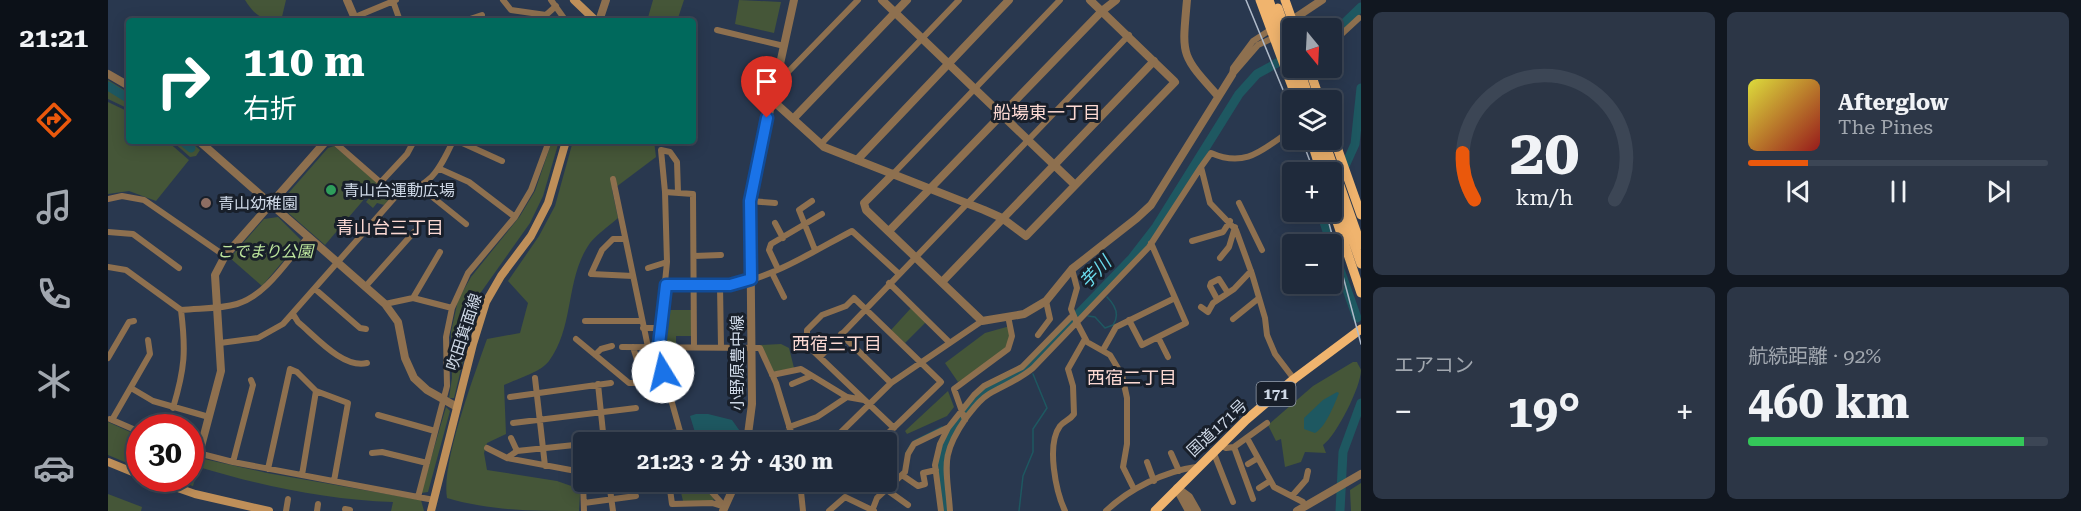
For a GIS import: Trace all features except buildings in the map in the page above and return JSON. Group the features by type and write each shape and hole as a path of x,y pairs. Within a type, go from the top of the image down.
{"highway":[{"path":"1260,0 1271,34 1282,45"},
{"path":"1269,0 1282,35"},
{"path":"1275,0 1282,27"},
{"path":"1285,0 1292,18"},
{"path":"1338,150 1361,214"},
{"path":"1342,197 1361,245"},
{"path":"1342,210 1361,264"},
{"path":"1337,222 1361,293"},
{"name":"国道171号","path":"1155,511 1216,448 1294,379 1361,329"}],"main road":[{"path":"574,0 595,18"},
{"name":"吹田箕面線","path":"431,511 486,302 501,276 531,236 548,203 565,144"},
{"path":"108,462 126,469"},
{"path":"190,492 236,508 268,511"}],"street":[{"path":"347,0 355,18"},
{"path":"503,0 511,10 546,15 556,6"},
{"path":"551,0 564,18"},
{"path":"599,18 606,0"},
{"name":"小野原豊中線","path":"748,432 752,404 750,201 794,0"},
{"path":"777,74 783,75 788,72 858,0"},
{"path":"882,0 1075,185"},
{"path":"794,118 907,0"},
{"path":"821,144 959,0"},
{"path":"856,160 1009,0"},
{"path":"982,321 863,205 1060,0"},
{"path":"771,99 821,144 1002,218 1026,236 1175,82 1129,35 1090,0"},
{"path":"889,231 1000,114 1102,11 1116,0"},
{"path":"1187,0 1185,52 1190,64 1218,96"},
{"path":"1301,18 1322,0"},
{"path":"357,18 395,1 399,18"},
{"path":"473,18 482,15"},
{"path":"1342,34 1359,18"},
{"path":"717,30 784,46"},
{"path":"844,432 867,403 891,382 949,342 982,321 1024,314 1046,302 1072,269 1148,208 1164,187 1232,75 1258,45 1271,34"},
{"path":"820,357 914,256 1129,35"},
{"path":"942,282 1154,61"},
{"path":"108,74 126,84"},
{"path":"950,511 946,456 964,413 984,386 1022,367 1075,319 1151,243 1211,153 1225,159 1247,159 1282,136"},
{"path":"202,144 385,304 398,322 405,358 414,378 427,390 457,407"},
{"path":"204,435 221,371 215,275 225,256 323,144"},
{"path":"336,144 396,196"},
{"path":"380,183 412,144"},
{"path":"220,343 258,338 271,333 293,314 396,196 420,187 440,169 452,144"},
{"path":"465,144 502,161"},
{"path":"418,497 443,400 449,363 446,337 452,308 468,273 514,217 531,190 548,144"},
{"path":"678,192 677,162 670,152 661,150 667,262 659,346 680,432"},
{"path":"1201,167 1210,202 1235,227 1251,271 1267,335 1275,354 1294,379"},
{"path":"440,169 476,186 514,217"},
{"path":"613,179 633,276 639,293 642,324 648,347"},
{"path":"420,187 465,224"},
{"path":"665,192 693,194 693,347"},
{"path":"108,199 122,196 144,200 225,256"},
{"path":"750,201 774,203"},
{"path":"813,201 800,210 815,250"},
{"path":"1239,203 1262,250"},
{"path":"784,297 769,250 771,244 822,214"},
{"path":"1192,241 1223,232 1230,221"},
{"path":"775,223 783,238"},
{"path":"1220,258 1229,247 1235,227"},
{"path":"1238,236 1252,230"},
{"path":"666,285 720,286 751,279 775,271 852,231 898,273"},
{"path":"108,232 133,234 179,268"},
{"path":"365,287 414,232"},
{"path":"108,267 126,270 182,310 236,304 251,298 263,288 308,237"},
{"path":"626,239 612,239 602,249 591,274 633,276"},
{"path":"1129,320 1142,345 1186,323 1151,243"},
{"path":"413,298 440,252"},
{"path":"694,256 720,255"},
{"path":"648,268 667,262"},
{"path":"1072,269 1077,288 1071,307 1075,319 1085,339 1103,350 1115,362 1127,392 1127,444 1123,465 1134,489"},
{"path":"1201,307 1208,312 1217,299 1228,293 1251,271"},
{"path":"1217,299 1210,286 1211,283 1222,280 1228,293"},
{"path":"890,283 949,342"},
{"path":"720,286 721,347"},
{"path":"315,289 360,328 366,329"},
{"path":"385,304 413,298 452,308"},
{"path":"890,432 894,428 941,382 854,298 846,306 822,315 807,330 807,345 894,428"},
{"path":"1103,350 1116,327 1175,298"},
{"path":"1233,319 1259,298"},
{"path":"1038,335 1050,319 1046,302"},
{"path":"173,408 184,372 186,354 182,310"},
{"path":"293,314 298,322 340,356 359,365 367,363"},
{"path":"964,413 954,389 1008,349 1012,336 1008,316"},
{"path":"897,480 902,475 914,444 948,428 982,399 1029,372 1075,319"},
{"path":"108,358 129,322 134,321"},
{"path":"585,321 642,324 660,328"},
{"path":"841,334 891,382"},
{"path":"1158,337 1168,357"},
{"path":"576,339 629,383 646,383"},
{"path":"1065,511 1054,475 1055,441 1060,427 1074,414 1073,387 1068,368 1085,339"},
{"path":"126,426 110,419 150,354 148,340"},
{"path":"595,355 601,349 612,346"},
{"path":"622,346 760,348 772,375 791,432"},
{"path":"633,347 633,355 646,383 649,397"},
{"path":"268,469 290,369 297,372 316,391 348,403 334,481"},
{"path":"772,375 801,369 847,397 867,403"},
{"path":"792,384 811,376"},
{"path":"535,378 546,466"},
{"path":"234,462 253,385 251,380"},
{"path":"510,397 611,383"},
{"path":"598,384 603,432"},
{"path":"131,388 153,401 209,417"},
{"path":"302,475 316,391"},
{"path":"781,432 817,417 847,397"},
{"path":"513,423 636,408"},
{"path":"378,415 435,431"},
{"path":"1233,502 1216,448 1234,447 1267,423"},
{"path":"939,511 936,470 939,446 948,428"},
{"path":"511,438 517,452"},
{"path":"1247,438 1274,487 1303,501 1301,509"},
{"path":"507,458 517,452 573,445"},
{"path":"1234,447 1253,499"},
{"path":"487,448 507,458 576,471 583,483 584,511"},
{"path":"372,453 382,452 427,463"},
{"path":"1171,453 1179,471"},
{"path":"204,454 268,469 434,500"},
{"path":"1248,464 1258,458"},
{"path":"1147,462 1154,482"},
{"path":"1106,511 1134,489 1179,471 1196,467"},
{"path":"902,475 918,486 925,484 923,473 936,470"},
{"path":"1292,496 1306,480 1309,471"},
{"path":"1301,509 1361,474"},
{"path":"1259,488 1270,481"},
{"path":"1177,488 1189,511"},
{"path":"1177,488 1189,496 1197,511"},
{"path":"610,492 612,511"},
{"path":"670,492 672,504 712,503 725,510"},
{"path":"711,492 725,510"},
{"path":"725,510 732,492"},
{"path":"801,492 803,511"},
{"path":"829,511 845,497 873,511 875,501 885,492"},
{"path":"890,492 908,505"},
{"path":"584,503 636,496"},
{"path":"286,511 288,499"}],"green space":[{"path":"245,0 286,0 282,18 264,18 252,10"},
{"path":"653,0 684,0 678,18 648,18"},
{"path":"739,0 781,2 774,33 735,24"},
{"path":"108,80 126,91 126,108 108,99"},
{"path":"108,102 126,111 126,144 170,144 189,160 156,201 129,191 108,194"},
{"path":"175,144 193,144 200,150 196,156 190,157"},
{"path":"551,144 558,144 543,196 530,223 479,295 454,398 449,398 452,378 451,332 458,300 471,277 520,216 535,191"},
{"path":"572,144 654,144 656,157 612,190 618,218 590,243 582,257 563,333 549,361 540,369 504,385 506,434 487,443 484,453 487,470 557,481 573,487 573,492 580,494 579,511 496,508 447,498 446,483 454,442 481,355 487,339 520,333 528,303 508,281 539,236 555,206"},
{"name":"青山台運動広場","path":"334,146 378,183 325,245 284,209 285,197 328,148"},
{"path":"380,185 390,195 390,198 384,205 377,203 373,208 366,202"},
{"name":"こでまり公園","path":"278,217 301,240 262,286 230,258 264,219"},
{"path":"911,308 926,322 905,343 891,330"},
{"path":"665,310 691,310 691,336 676,336 676,344 665,344 661,335"},
{"path":"1010,326 1008,349 998,358 958,382 945,363 985,333"},
{"path":"781,344 789,348 794,368 773,372 760,345"},
{"path":"1353,362 1357,362 1361,369 1360,378 1341,422 1323,445 1326,453 1305,452 1301,462 1285,467 1281,439 1276,441 1268,425 1313,386"},
{"path":"948,391 954,407 947,416 907,434 905,431"},
{"path":"446,407 450,411 428,492 421,493"},
{"path":"108,422 126,430 126,463 108,455"},
{"path":"204,459 267,473 421,500 424,511 391,511 393,502 320,495 248,481 204,469"},
{"path":"1361,483 1361,511 1351,511 1350,490"},
{"path":"681,492 709,492 714,498 713,501 683,501"},
{"path":"108,494 142,507 141,511 108,511"}],"shaded area":[{"path":"1339,393 1335,403 1323,426 1315,433 1304,429 1304,418 1323,400"},
{"path":"708,414 732,420 741,432 695,432 690,416"}],"waterway":[{"name":"芋川","path":"1342,25 1361,7"},
{"name":"芋川","path":"945,511 941,454 946,438 965,410 982,392 1029,365 1132,258 1156,227 1239,94 1257,74 1282,60"},
{"path":"108,86 126,97"},
{"path":"1342,173 1355,144 1361,88"},
{"path":"186,144 191,148"},
{"path":"1324,222 1328,234"},
{"path":"1342,275 1357,318"},
{"path":"1088,316 1095,317 1105,328 1113,325 1116,310 1107,297"},
{"path":"1019,511 1023,476 1033,452 1033,429 1047,408 1033,374"},
{"path":"1340,511 1343,452 1361,403"},
{"path":"914,441 942,427"},
{"path":"906,453 911,444"}],"railway":[{"path":"1246,0 1283,90"},
{"path":"1306,150 1310,162"},
{"path":"1329,222 1361,344"}],"place":[{"name":"青山台運動広場","path":"331,190"},
{"name":"青山幼稚園","path":"206,203"}],"district":[{"name":"船場東一丁目","path":"1047,112"},
{"name":"青山台三丁目","path":"390,227"},
{"name":"西宿三丁目","path":"837,343"},
{"name":"西宿二丁目","path":"1132,377"}],"route":[{"path":"663,372 658,353 666,285 720,286 751,279 750,201 767,118"}]}
